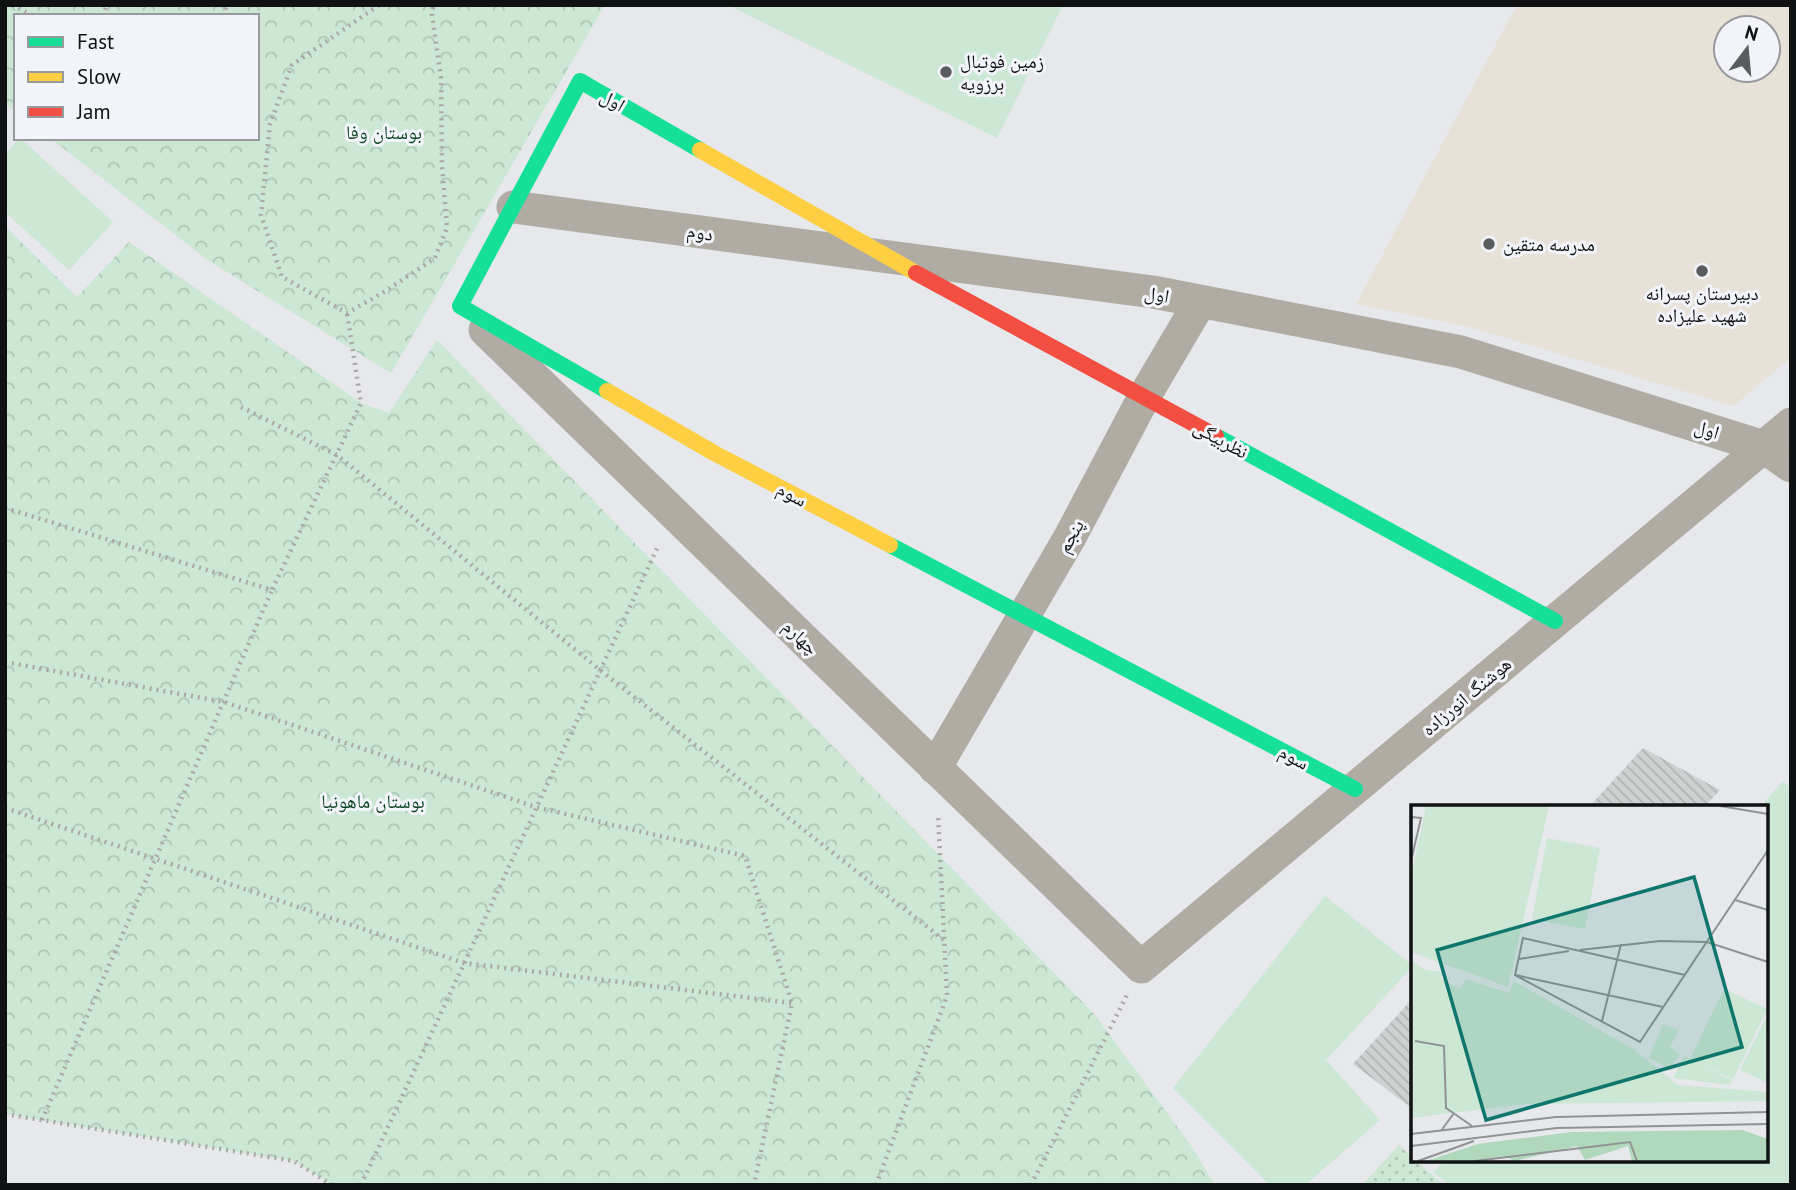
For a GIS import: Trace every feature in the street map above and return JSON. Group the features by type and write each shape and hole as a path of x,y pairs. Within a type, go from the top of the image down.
{"street":[{"name":"اول","path":"513,207 580,81 887,257 1153,292 1461,352 1764,447 1791,466"},
{"name":"دوم","path":"513,207 887,257"},
{"path":"460,306 513,207"},
{"name":"نظربیگی","path":"887,257 1555,621"},
{"name":"پنجم","path":"935,768 1070,537 1144,397 1200,302"},
{"name":"چهارم","path":"460,306 1141,967"},
{"name":"سوم","path":"460,306 714,453 1354,789"},
{"name":"هوشنگ انورزاده","path":"1141,967 1791,424"}],"path":[{"path":"12,5 30,14"},
{"path":"347,313 282,277 261,215 270,124 292,65 379,5"},
{"path":"347,313 436,258 447,228 441,78 433,5"},
{"path":"42,1120 272,590 361,403 347,313"},
{"path":"241,407 337,454 600,670 944,940"},
{"path":"5,508 272,590"},
{"path":"361,1185 651,559 675,515"},
{"path":"5,662 223,702 536,807 745,856 792,1003 754,1185"},
{"path":"876,1185 947,996 935,768"},
{"path":"5,808 464,963 792,1003"},
{"path":"1031,1185 1141,967"},
{"path":"5,1114 294,1161 332,1185"}],"shaded area":[{"path":"1517,5 1791,5 1791,358 1733,406 1473,328 1356,304"}],"green space":[{"name":"بوستان وفا","path":"5,5 605,5 391,373 209,261 53,140 259,140 259,14 14,14 14,111 5,104"},
{"name":"زمین فوتبال برزویه","path":"728,5 1063,5 997,138"},
{"path":"18,140 22,140 113,222 69,270 5,212 5,154"},
{"name":"بوستان ماهونیا","path":"5,226 77,297 129,242 361,403 389,413 437,340 1095,1015 1192,1147 1215,1185 332,1185 294,1161 5,1114"},
{"path":"1783,781 1791,788 1791,1185 1449,1185 1434,1172 1442,1162 1768,1162 1768,805 1762,805"},
{"path":"1325,896 1411,964 1411,968 1326,1060 1380,1120 1305,1185 1270,1185 1173,1088"},
{"path":"1399,1145 1411,1155 1411,1162 1418,1162 1443,1185 1362,1185"}],"building":[{"path":"1643,748 1720,790 1706,805 1591,805"},
{"path":"1411,1000 1411,1108 1353,1064"}],"traffic: fast":[{"path":"607,391 460,306 580,81 700,150"},
{"path":"1216,436 1555,621"},
{"path":"890,545 1355,789"}],"traffic: slow":[{"path":"700,150 916,273"},
{"path":"607,391 714,453 890,545"}],"traffic: jam":[{"path":"916,273 1216,436"}],"place":[{"name":"زمین فوتبال برزویه","path":"946,72"},
{"name":"مدرسه متقین","path":"1489,244"},
{"name":"دبیرستان پسرانه شهید علیزاده","path":"1702,271"}]}
